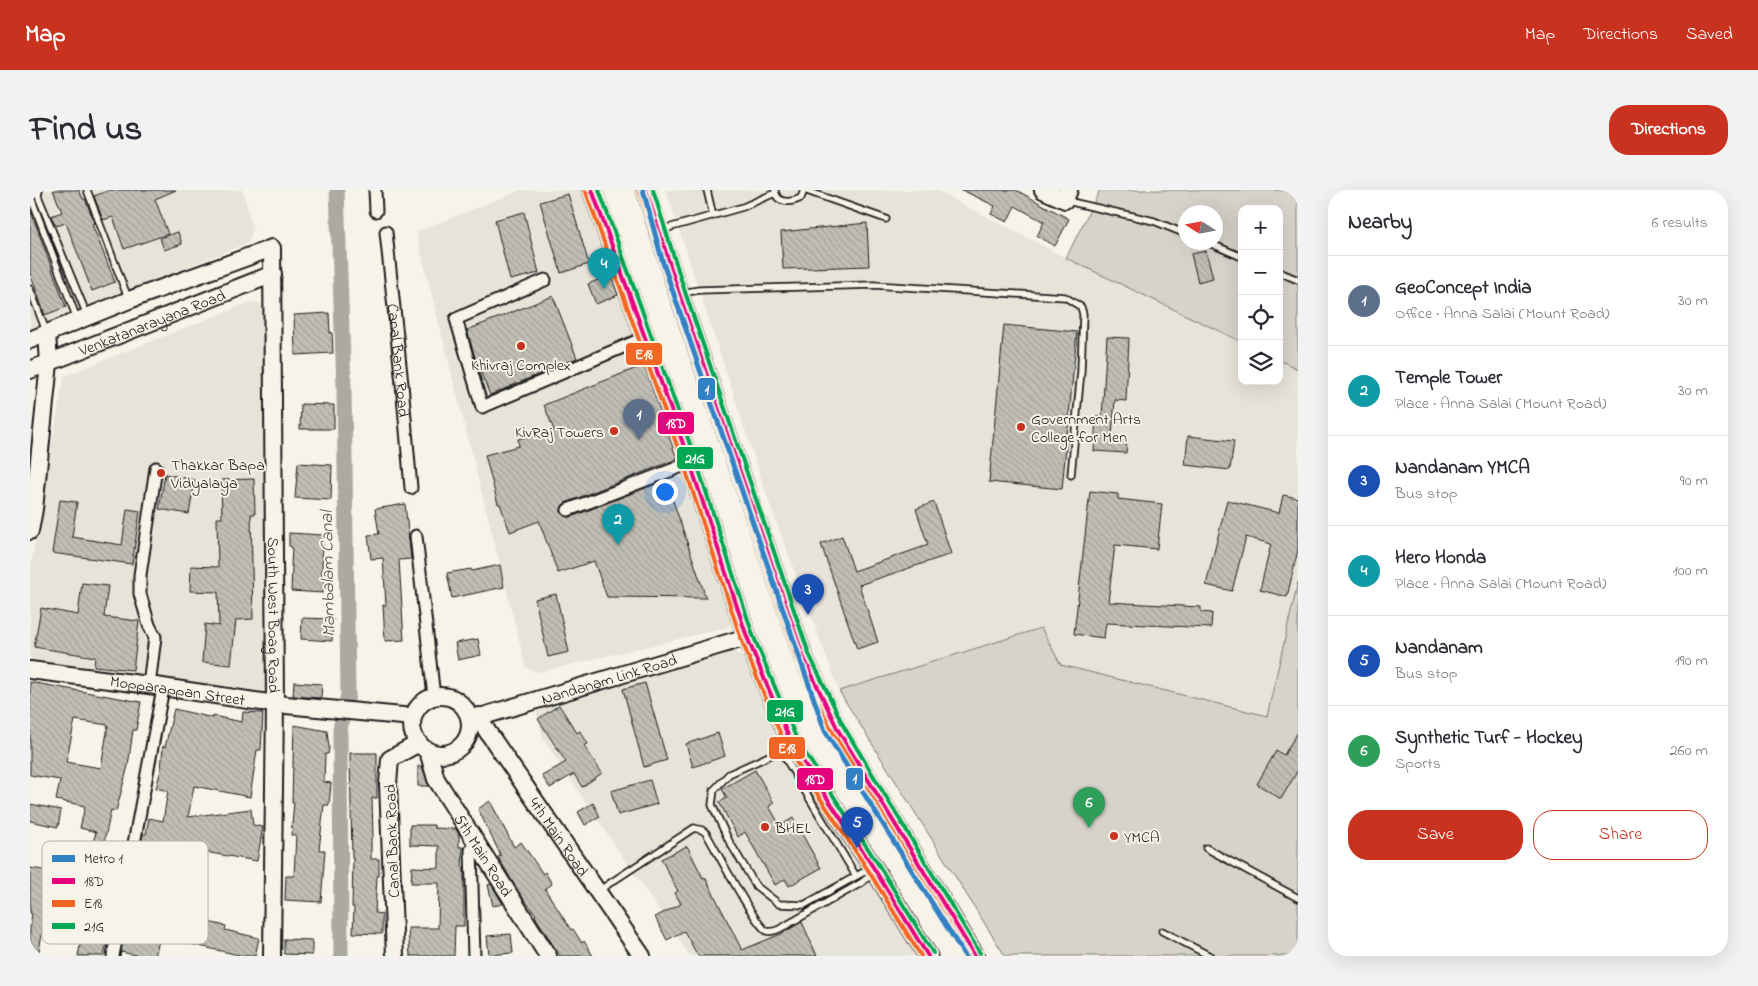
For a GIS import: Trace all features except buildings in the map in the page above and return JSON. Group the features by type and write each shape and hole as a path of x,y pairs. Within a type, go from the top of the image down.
{"main road":[{"path":"592,190 690,463 787,748 874,869 928,956"},
{"path":"649,195 679,294 803,656 838,730 975,956"}],"street":[{"path":"375,190 376,211"},
{"path":"1043,190 1067,195"},
{"name":"Canal Bank Road","path":"386,232 411,488"},
{"name":"Venkatanarayana Road","path":"30,340 130,300 272,248"},
{"name":"South West Boag Road","path":"272,248 275,704 272,956"},
{"name":"Venkatanarayana Road","path":"30,370 273,274"},
{"path":"545,280 456,319 482,407 644,338"},
{"path":"30,530 50,363 46,333"},
{"path":"568,510 690,463"},
{"path":"131,841 156,686 155,637 149,625 140,594 140,575 156,468"},
{"path":"416,536 434,697"},
{"name":"Nandanam Link Road","path":"474,718 748,637"},
{"name":"Mopparappan Street","path":"30,670 275,704 413,717"},
{"path":"443,696 461,703 474,718 467,738 462,745 454,751 436,754 423,747 414,736 413,717 421,704 434,697 443,696"},
{"name":"4th Main Road","path":"474,718 487,731 642,956"},
{"name":"Canal Bank Road","path":"395,956 388,784 390,759 423,747"},
{"name":"5th Main Road","path":"423,747 436,779 548,956"},
{"path":"474,956 471,850 476,844"}],"lane":[{"path":"39,190 38,196 83,319"},
{"path":"87,190 120,280 130,300"},
{"path":"708,190 713,216"},
{"path":"659,231 743,207 775,192 781,201 789,202 801,198 804,190 886,219"},
{"path":"30,195 83,319"},
{"path":"1067,195 1154,220 1178,230"},
{"path":"1223,249 1238,255"},
{"path":"1283,274 1298,280"},
{"path":"679,294 700,290 874,284 1065,297 1081,307 1083,314 1081,371 1071,475"},
{"path":"30,289 46,333"},
{"path":"856,876 787,748 729,774 714,790 712,806 729,841 756,886 779,904 804,905 856,876 874,869"},
{"path":"598,891 694,828 706,833 752,913 761,927 768,932 785,926 861,882 874,869"},
{"path":"1206,848 1298,898"},
{"path":"1162,931 1210,956"}],"shaded area":[{"path":"30,190 243,190 253,230 248,243 30,329"},
{"path":"521,190 587,190 735,609 729,627 540,672 526,668 416,232"},
{"name":"Government Arts College for Men","path":"666,190 936,190 1066,258 1238,340 1238,385 1283,385 1283,362 1298,369 1298,582 1267,716 1061,665 1040,628 839,691 769,502"},
{"path":"1100,190 1298,190 1298,369 1283,362 1283,205 1238,205 1238,340 1066,258"},
{"name":"Thakkar Bapa Vidyalaya","path":"253,301 268,307 285,695 30,661 30,570 64,376"},
{"name":"YMCA","path":"1298,582 1298,956 1005,956 839,691 1041,628 1061,665 1267,716"},
{"path":"728,649 751,661 770,718 915,956 690,956 543,739 533,697"}],"waterway":[{"name":"Mambalam Canal","path":"337,190 344,387 348,695 340,729 341,956"}],"metro line":[{"name":"1","path":"643,190 663,263 825,731 965,956"}],"transit line":[{"name":"18D","path":"592,190 690,463 747,637 792,745 873,867 928,956"},
{"name":"21G","path":"599,190 696,461 753,635 798,742 878,864 933,953"},
{"name":"18D","path":"646,190 679,294 803,656 838,730 975,956"},
{"name":"21G","path":"653,190 685,292 809,654 844,727 980,953"},
{"name":"E18","path":"586,192 684,465 741,639 786,747 868,870 921,956"},
{"name":"E18","path":"640,192 673,296 797,659 833,733 968,956"}],"place":[{"name":"Hero Honda","path":"604,289"},
{"name":"Khivraj Complex","path":"521,346"},
{"name":"Government Arts College for Men","path":"1021,427"},
{"name":"KivRaj Towers","path":"614,431"},
{"name":"GeoConcept India","path":"639,440"},
{"name":"Thakkar Bapa Vidyalaya","path":"161,473"},
{"name":"Temple Tower","path":"618,545"},
{"name":"Nandanam YMCA","path":"808,615"},
{"name":"BHEL","path":"765,827"},
{"name":"Synthetic Turf - Hockey","path":"1089,828"},
{"name":"YMCA","path":"1114,836"},
{"name":"Nandanam","path":"857,848"}]}
